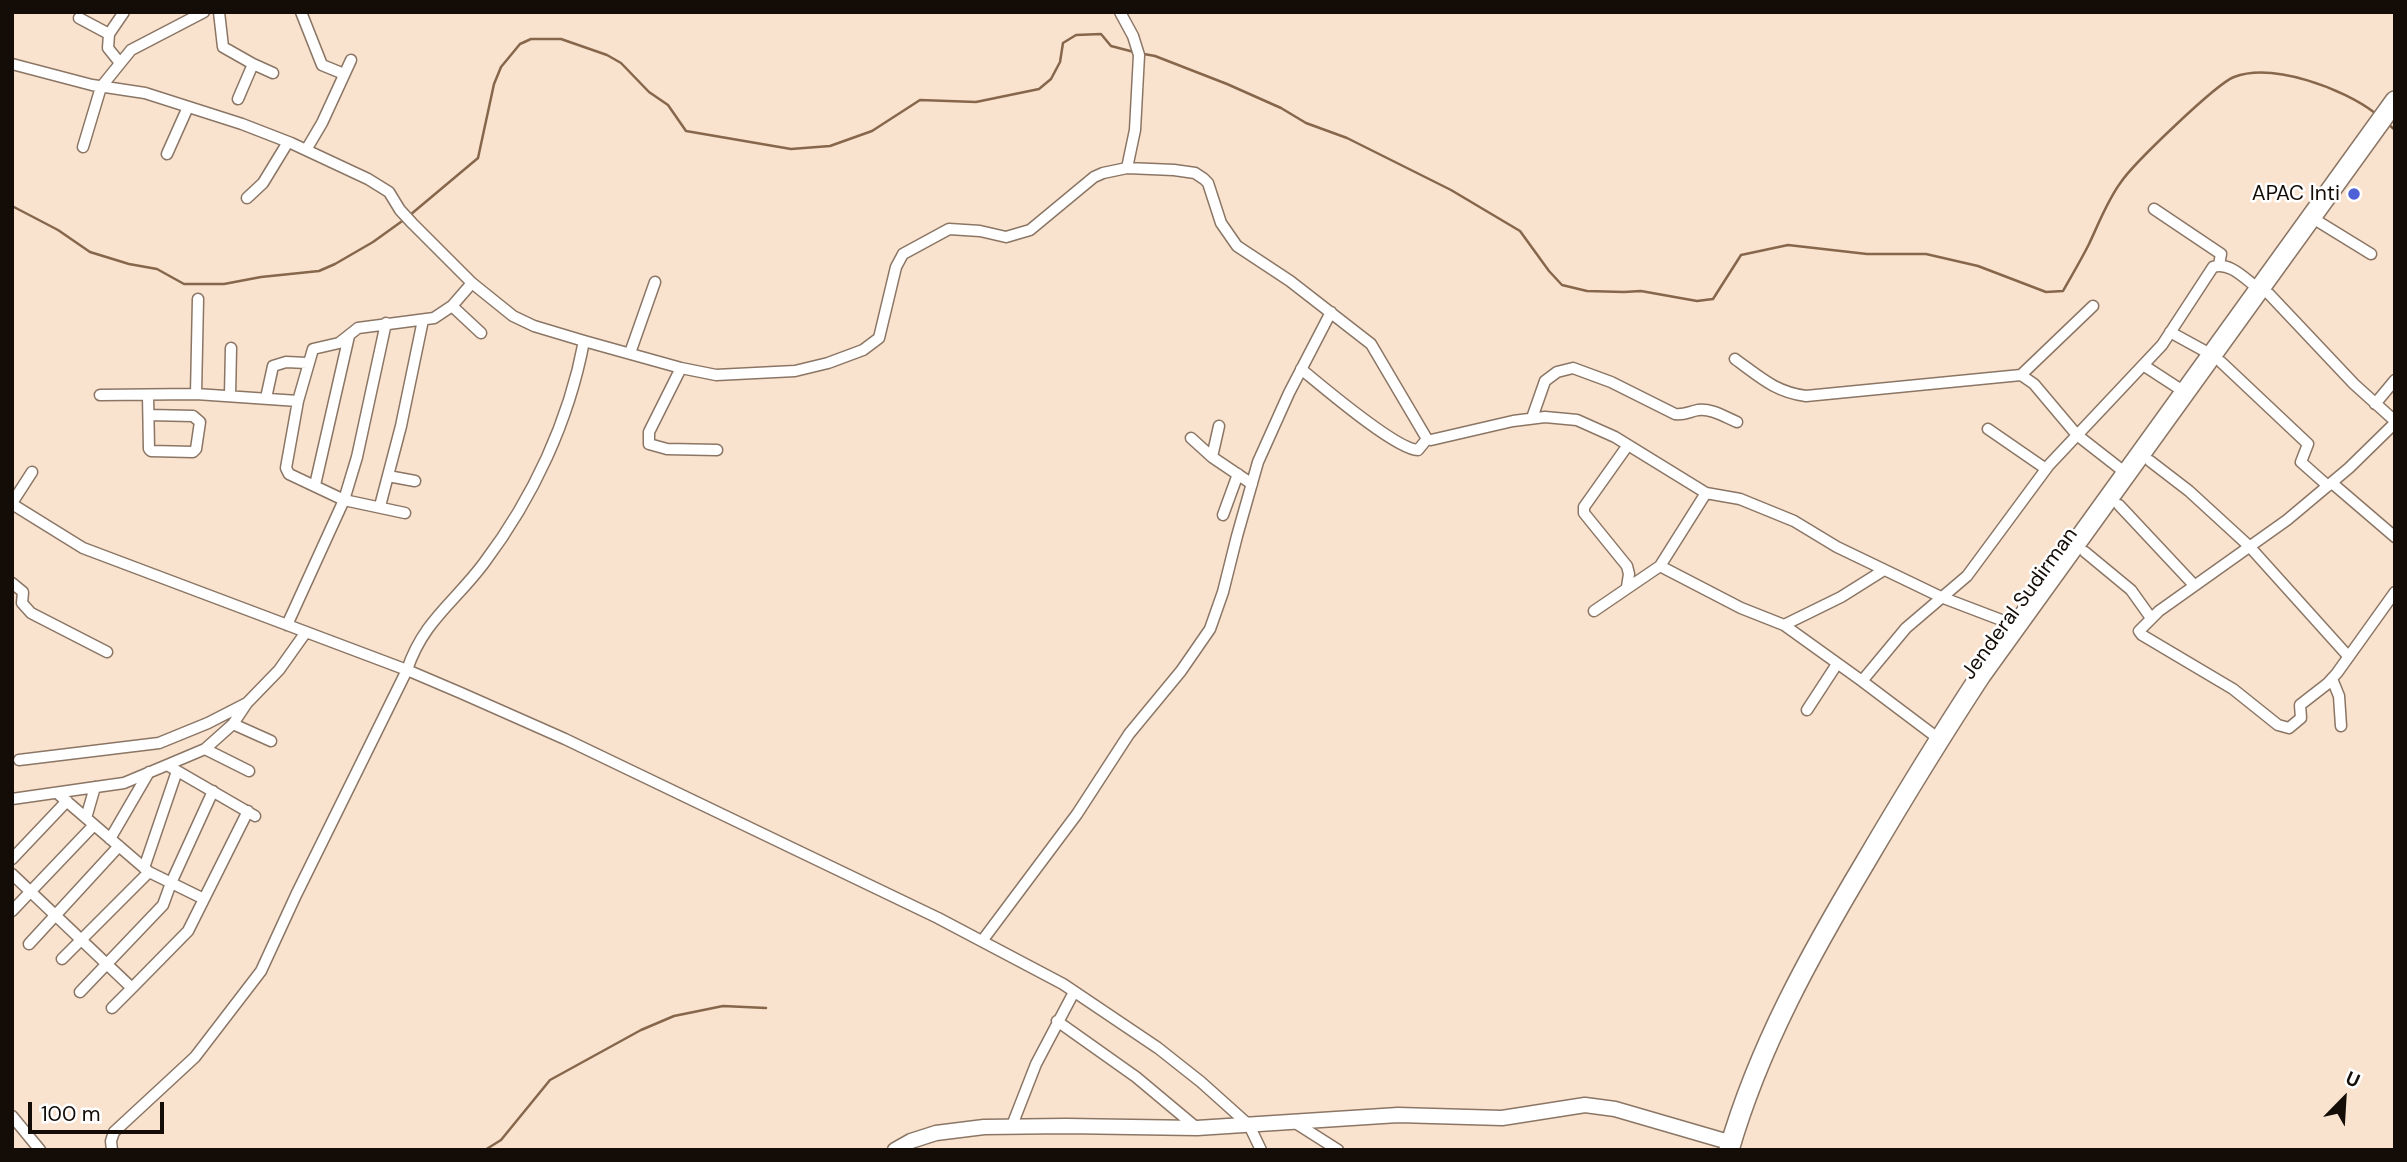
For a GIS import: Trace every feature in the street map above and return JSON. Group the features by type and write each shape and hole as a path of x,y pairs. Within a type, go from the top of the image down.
{"highway":[{"path":"2264,292 2319,222 2389,117"},
{"path":"1734,1147 1768,1043 1787,1002 1812,954 1939,739 2017,626 2186,393 2217,359 2389,117"},
{"name":"Jenderal Sudirman","path":"1734,1147 1821,960 1949,746 1994,677 2150,461 2217,359"}],"street":[{"path":"120,63 108,48 109,34 124,12"},
{"path":"83,148 101,87 131,50 204,12"},
{"path":"219,12 222,47 273,73"},
{"path":"301,12 322,65 344,74"},
{"path":"1120,12 1139,52 1135,130 1127,168"},
{"path":"79,18 109,34"},
{"path":"306,150 322,123 351,60"},
{"path":"12,64 101,87 145,93 288,142 389,192 411,223 472,283 513,316 534,326 681,368 726,375 795,370 828,363 863,350 879,338 896,267 903,254 955,228 1006,237 1030,230 1098,174 1127,168 1174,170 1199,175 1208,183 1224,230 1237,246 1361,334 1379,355 1427,439"},
{"path":"238,99 253,64"},
{"path":"167,155 188,107"},
{"path":"247,198 263,183 288,142"},
{"path":"2154,209 2221,254 2219,265"},
{"path":"2319,222 2371,254"},
{"path":"1862,681 1906,628 1967,576 2046,469 2143,365 2170,332 2213,267 2219,265 2264,292 2395,422 2330,484 2287,520 2151,618 2139,629 2142,635 2234,689 2284,728 2290,728 2301,718 2300,705 2332,679 2395,592"},
{"path":"631,353 655,282"},
{"path":"405,513 344,500 289,474 286,468 307,363 313,349 339,343 358,328 423,320 441,315 472,283"},
{"path":"196,394 198,299"},
{"path":"452,306 481,332"},
{"path":"1735,359 1776,389 1787,394 1806,396 2021,375 2093,306"},
{"path":"982,941 1077,814 1129,734 1181,671 1210,629 1261,456 1331,312"},
{"path":"380,506 401,426 423,320"},
{"path":"287,625 344,500 357,457 386,323"},
{"path":"2170,332 2217,359 2308,444 2301,462 2395,537"},
{"path":"315,485 350,333"},
{"path":"112,1150 114,1132 195,1057 261,971 420,638 483,565 547,461 584,341"},
{"path":"230,396 231,348"},
{"path":"266,398 273,366 286,362 307,363"},
{"path":"2143,365 2186,393"},
{"path":"681,368 649,432 649,444 667,449 717,450"},
{"path":"1532,418 1545,381 1552,374 1573,368 1611,382 1675,414 1686,415 1700,409 1718,413 1737,422"},
{"path":"1301,369 1380,431 1411,449 1418,450 1427,439"},
{"path":"2021,375 2034,384 2077,435 2127,474"},
{"path":"2375,404 2395,380"},
{"path":"100,395 196,394 298,401"},
{"path":"148,395 149,449 193,452 196,449 200,422 198,419 193,416 149,415"},
{"path":"1427,439 1532,418 1577,419 1628,445 1706,493 1740,499 1787,518 1941,597 2017,626"},
{"path":"1212,457 1219,426"},
{"path":"1988,429 2046,469"},
{"path":"1191,438 1212,457 1252,484"},
{"path":"1627,587 1627,566 1584,513 1584,507 1628,445"},
{"path":"2150,461 2183,486 2249,546 2348,656"},
{"path":"32,472 12,503 83,548 407,670 565,739 982,941 1074,992 1158,1048 1249,1125 1261,1150"},
{"path":"1223,515 1238,474"},
{"path":"388,476 415,481"},
{"path":"1594,611 1660,566 1706,493"},
{"path":"2119,505 2194,585"},
{"path":"2085,552 2131,590 2151,618"},
{"path":"1660,566 1741,607 1784,625 1939,739"},
{"path":"1784,625 1841,597 1884,570"},
{"path":"12,583 23,592 22,603 31,613 107,652"},
{"path":"12,799 124,783 149,772 172,768 205,748 233,724 247,703 279,670 306,632"},
{"path":"1807,710 1837,664"},
{"path":"2332,679 2339,696 2341,726"},
{"path":"19,760 159,743 247,703"},
{"path":"233,724 271,741"},
{"path":"205,748 249,771"},
{"path":"172,768 252,813 194,919"},
{"path":"62,959 146,870 172,768"},
{"path":"29,943 56,915 114,842 149,772"},
{"path":"12,911 32,892 90,821 94,787"},
{"path":"80,992 163,905 212,791"},
{"path":"57,793 146,870 204,899"},
{"path":"12,859 67,801"},
{"path":"12,874 132,988"},
{"path":"112,1008 188,931 204,899"},
{"path":"1011,1128 1036,1064 1074,992"},
{"path":"1058,1021 1136,1077 1197,1128"},
{"path":"895,1150 918,1139 950,1130 985,1127 1197,1128 1398,1115 1502,1118 1585,1105 1615,1109 1734,1147"},
{"path":"12,1116 40,1150"},
{"path":"1294,1122 1338,1150"}],"waterway":[{"path":"410,215 478,158 494,84 501,67 520,44 531,39 561,39 607,55 621,63 649,92 668,105 686,131 791,149 830,146 872,131 920,100 976,102 1039,89 1051,79 1060,62 1063,43 1076,35 1101,34 1111,46 1134,52"},
{"path":"1144,54 1227,84 1281,108 1306,123 1347,138 1451,190 1520,231 1562,285 1587,291 1641,291 1697,301 1713,299 1741,255 1788,245 1867,254 1926,254 1978,266 2046,292 2063,291 2121,182 2176,125 2234,77 2250,73 2268,73 2308,80 2345,95 2375,113"},
{"path":"2388,124 2395,130"},
{"path":"12,206 58,230 90,252 157,269 184,284 224,284 319,271 373,242 405,219"},
{"path":"485,1150 501,1140 550,1080 641,1030 674,1016 723,1006 766,1008"}],"place":[{"name":"APAC Inti","path":"2354,194"}]}
